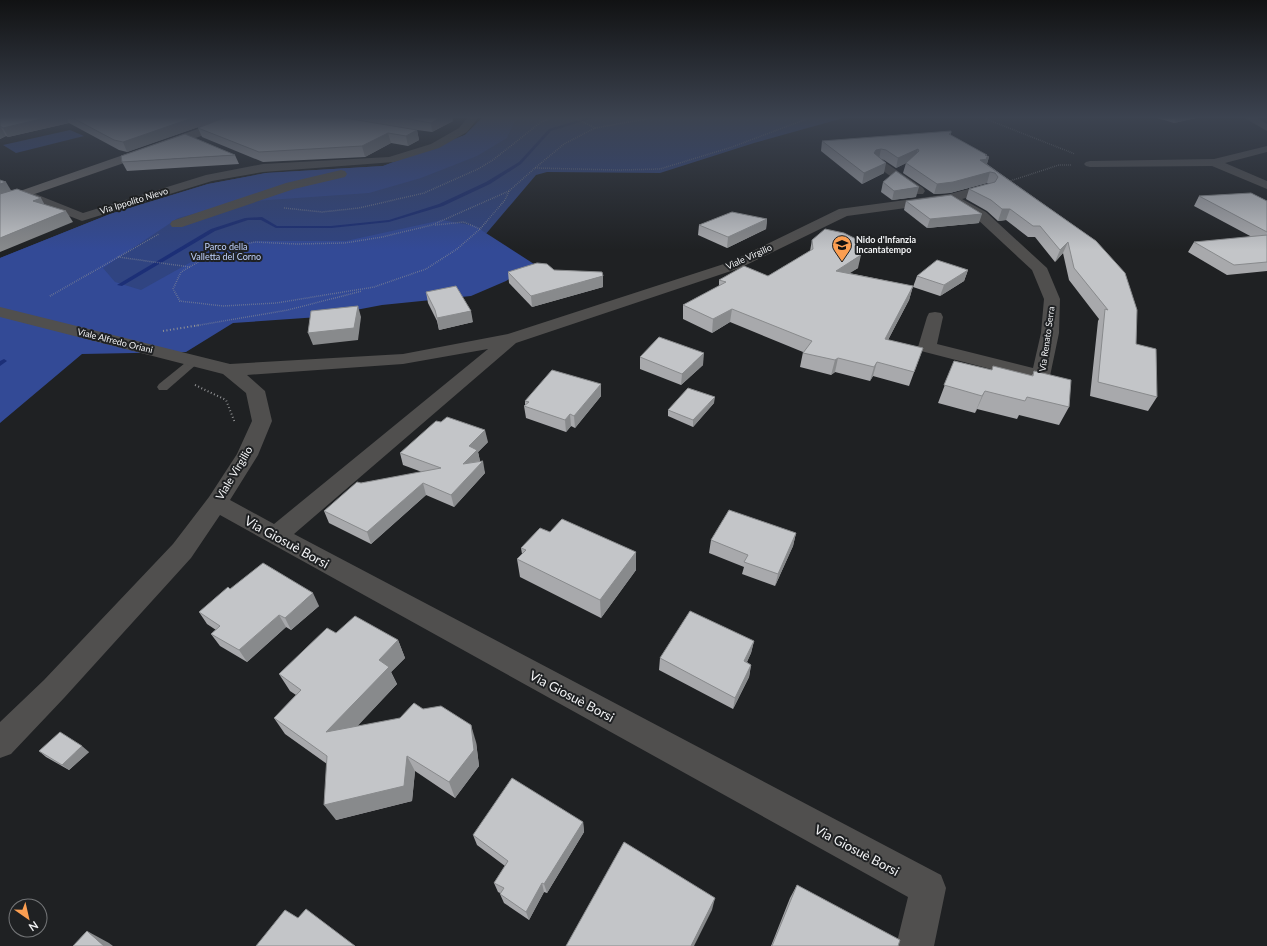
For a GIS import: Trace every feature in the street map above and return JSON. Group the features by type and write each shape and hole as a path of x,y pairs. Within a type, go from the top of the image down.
{"main road":[{"path":"0,202 119,161"}],"street":[{"path":"246,161 263,168"},
{"name":"Via Ippolito Nievo","path":"24,194 82,217 210,178 263,168 372,161"},
{"path":"177,224 290,186 342,174 386,161"},
{"path":"1090,164 1217,161"},
{"path":"1214,162 1267,185"},
{"path":"879,163 932,200"},
{"name":"Viale Virgilio","path":"230,370 403,359 511,339 735,265 844,212 952,198 987,188"},
{"name":"Via Renato Serra","path":"935,317 927,347 1041,376 1050,333 1052,299 1039,268 981,215 952,198"},
{"name":"Viale Alfredo Oriani","path":"0,312 230,370"},
{"name":"Viale Virgilio","path":"276,536 511,339"},
{"name":"Viale Virgilio","path":"0,743 54,689 182,551 217,503 247,455 262,421 255,391 230,370"},
{"name":"Via Giosuè Borsi","path":"217,503 928,888 915,946"}],"lane":[{"path":"163,386 194,361"}],"path":[{"path":"283,208 322,212 359,208 424,193 478,169 491,161"},
{"path":"158,332 277,312 332,300 426,269 457,249 480,229 505,200 510,191 543,161"},
{"path":"535,168 650,170 660,169 689,161"},
{"path":"1095,161 1103,164"},
{"path":"987,188 1059,166 1090,164"},
{"path":"432,225 510,191"},
{"path":"374,287 276,303 223,306 180,301 173,289 181,272 210,255 229,247 255,242 297,244 345,243 382,237 432,225 464,222 480,229"},
{"path":"50,296 177,224"},
{"path":"118,257 190,267"},
{"path":"175,375 226,400 235,422 234,428"}],"green space":[{"name":"Parco della Valletta del Corno","path":"396,161 697,161 660,173 547,172 536,175 485,235 188,333 0,258 110,214 208,184 266,173 383,166"},
{"path":"396,161 464,161 421,178 369,193 239,202 178,218 103,268 115,282 141,290 209,252 257,241 346,241 442,220 475,226 534,264 506,281 471,296 382,305 319,317 233,323 186,352 82,354 0,423 0,258 110,214 208,184 266,173 383,166"}],"building":[{"path":"848,161 884,161 886,163 864,173"},
{"path":"908,161 982,161 1096,241 1125,273 1137,310 1136,344 1156,349 1157,397 1098,382 1105,309 1108,310 1074,268 1068,242 1060,250 1040,226 1033,226 1010,209 1002,209 991,200 969,189 995,182 998,177 995,173 990,172 953,182 937,184 906,163"},
{"path":"896,171 919,187 894,191 883,182"},
{"path":"0,180 6,182 0,184"},
{"path":"17,189 41,198 33,201 66,211 0,238 0,194"},
{"path":"1251,193 1267,201 1267,232 1199,196"},
{"path":"951,195 982,214 930,219 906,201"},
{"path":"732,212 767,219 728,237 699,225"},
{"path":"825,229 844,233 856,239 861,255 836,271 913,286 885,339 923,348 914,372 877,362 874,367 838,358 835,360 803,353 812,341 732,309 713,319 683,305 726,282 719,280 744,266 768,276 813,249 812,240"},
{"path":"1267,235 1267,262 1234,265 1194,242"},
{"path":"937,260 968,270 944,285 917,276"},
{"path":"537,263 547,264 554,270 602,272 603,276 531,296 508,272"},
{"path":"456,286 471,311 437,318 435,310 426,292"},
{"path":"358,306 354,328 308,333 311,311"},
{"path":"659,337 704,353 682,374 640,357"},
{"path":"954,361 992,370 993,366 1033,376 1034,371 1071,380 1069,407 1027,397 1025,401 985,391 982,396 944,385"},
{"path":"552,370 601,384 574,416 570,414 565,420 524,406 529,402 525,401"},
{"path":"688,388 715,397 693,420 668,410"},
{"path":"447,417 485,430 469,446 477,450 463,464 483,461 451,495 423,483 367,532 324,511 357,482 361,483 441,468 400,453 436,421 441,422"},
{"path":"729,510 796,533 778,574 744,562 748,555 711,540"},
{"path":"562,519 636,552 600,600 517,559 526,550 521,548 540,528 550,532"},
{"path":"263,563 313,593 285,618 279,615 239,650 211,634 220,626 199,612 228,587 230,589"},
{"path":"690,611 754,641 744,661 751,665 735,698 660,658"},
{"path":"355,616 398,640 379,660 389,667 326,732 400,718 414,703 423,709 441,706 471,725 474,750 449,782 407,756 404,786 324,805 327,756 274,718 301,690 279,674 327,628 336,633"},
{"path":"60,732 82,746 62,765 39,751"},
{"path":"512,778 583,822 544,884 542,883 526,912 500,894 504,888 494,883 508,861 473,835"},
{"path":"624,842 715,898 691,946 566,946"},
{"path":"797,885 900,940 898,946 772,946"},
{"path":"306,909 355,946 256,946 285,910 298,918"},
{"path":"87,931 104,946 73,946"}],"waterway":[{"path":"120,285 213,230 247,219 262,218 276,227 331,227 389,221 441,205 488,183 522,161"},
{"path":"0,364 4,361"}],"place":[{"name":"Nido d'Infanzia Incantatempo","path":"842,262"}]}
